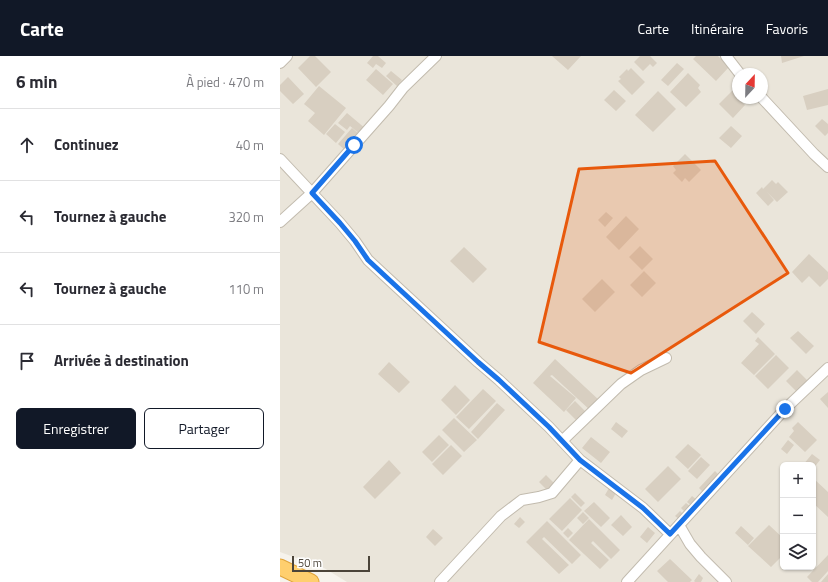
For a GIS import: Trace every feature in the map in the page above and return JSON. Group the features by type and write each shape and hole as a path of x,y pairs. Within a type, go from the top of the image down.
{"highway":[{"path":"280,567 311,582"}],"street":[{"path":"280,63 287,56"},
{"path":"280,222 312,193 390,106 403,88 436,56"},
{"path":"726,56 735,68"},
{"path":"768,104 828,167"},
{"path":"280,159 340,223 368,260 378,270 499,380 580,460 643,508 670,534"},
{"path":"562,441 620,384 640,370 666,358"},
{"path":"627,582 785,409 828,368"},
{"path":"440,582 501,516 522,500 552,493 580,460"},
{"path":"679,525 694,548 726,582"}],"highlighted area":[{"path":"715,161 788,273 631,373 539,342 579,169"}],"shaded area":[{"path":"280,56 828,56 828,582 347,582 324,568 280,552"}],"building":[{"path":"310,56 315,56 331,72 316,87 298,68"},
{"path":"373,56 378,56 386,63 382,68 376,64 373,68 367,63"},
{"path":"552,56 581,56 568,70"},
{"path":"640,56 650,56 657,63 653,67 650,64 643,71 634,62"},
{"path":"696,56 718,56 729,67 716,81 693,59"},
{"path":"781,56 804,56 782,63"},
{"path":"677,63 684,69 668,86 661,80"},
{"path":"631,68 645,82 632,95 618,81 621,79 619,77 627,69 628,71"},
{"path":"376,69 393,84 383,95 366,80"},
{"path":"391,71 402,80 397,86 386,76"},
{"path":"688,73 700,85 698,88 701,92 686,107 670,92"},
{"path":"288,77 304,94 293,104 280,91 280,85"},
{"path":"319,86 346,108 324,135 308,121 315,113 304,104"},
{"path":"828,89 828,105 807,110 803,96"},
{"path":"614,90 626,101 616,111 604,100"},
{"path":"658,91 676,109 653,132 635,115"},
{"path":"732,91 732,104 745,105 733,118 719,104"},
{"path":"347,113 366,129 361,135 350,126 347,130 338,123"},
{"path":"822,119 828,124 828,133 825,136 815,126"},
{"path":"335,124 345,132 336,143 326,134"},
{"path":"731,126 742,136 731,148 719,138"},
{"path":"352,128 359,134 346,151 338,144"},
{"path":"685,154 701,170 689,182 685,178 682,182 673,173 676,170 673,166"},
{"path":"772,180 776,184 778,182 788,192 777,202 767,192 774,200 768,206 756,193 762,187 763,189"},
{"path":"606,212 613,218 605,227 598,220"},
{"path":"626,216 639,229 619,250 606,237"},
{"path":"640,246 653,259 642,270 629,257"},
{"path":"464,247 487,269 473,283 450,261"},
{"path":"809,254 828,272 828,279 820,287 809,276 802,283 792,272"},
{"path":"644,271 656,283 642,297 630,285"},
{"path":"602,279 615,292 595,312 582,299"},
{"path":"752,312 765,324 756,334 743,321"},
{"path":"798,331 814,346 806,354 790,338"},
{"path":"758,337 775,354 754,375 741,363 759,344 755,341"},
{"path":"776,355 789,368 768,389 755,376"},
{"path":"555,359 600,401 591,411 552,375 550,376 576,398 564,412 533,383"},
{"path":"389,362 410,382 399,393 378,374"},
{"path":"797,370 810,383 799,394 786,381"},
{"path":"455,385 470,400 456,415 441,400"},
{"path":"483,389 496,401 469,429 456,417"},
{"path":"828,392 828,408 820,399"},
{"path":"575,401 586,412 577,421 566,410"},
{"path":"497,403 505,410 478,439 471,432"},
{"path":"454,418 477,440 464,452 442,430"},
{"path":"616,422 628,431 622,438 611,429"},
{"path":"798,422 817,440 805,452 789,437 794,431 792,428"},
{"path":"439,435 449,445 432,462 422,452"},
{"path":"591,437 610,452 601,463 582,448"},
{"path":"788,440 794,445 787,454 781,449"},
{"path":"688,444 701,455 688,469 675,457"},
{"path":"451,445 462,456 443,475 432,464"},
{"path":"812,454 820,460 816,465 816,462 805,462"},
{"path":"701,457 710,465 697,479 688,471"},
{"path":"389,460 401,473 375,499 363,487"},
{"path":"668,466 681,479 658,502 645,489"},
{"path":"715,471 721,477 705,494 699,488"},
{"path":"546,475 555,484 548,491 539,482"},
{"path":"816,481 828,492 828,517 816,506"},
{"path":"609,488 616,493 612,500 605,495"},
{"path":"575,493 585,503 581,507 571,497"},
{"path":"692,496 697,500 692,506 687,502"},
{"path":"570,498 582,510 562,531 549,519"},
{"path":"594,502 610,518 601,527 584,511"},
{"path":"686,503 691,507 686,513 681,508"},
{"path":"680,511 684,515 680,520 675,516"},
{"path":"583,512 589,518 583,524 577,518"},
{"path":"621,515 632,527 623,536 611,525"},
{"path":"520,517 525,522 519,528 514,524"},
{"path":"589,519 620,550 611,559 593,541 591,543 609,560 600,569 569,540"},
{"path":"547,521 581,555 572,564 544,537 542,539 569,565 559,574 526,542"},
{"path":"769,525 780,535 780,558 771,567 748,546"},
{"path":"741,526 754,538 748,545 735,533"},
{"path":"648,527 655,533 647,543 640,537"},
{"path":"568,528 573,533 568,538 563,533"},
{"path":"433,529 443,538 435,546 426,537"},
{"path":"828,555 828,571 818,582 812,582 807,577 814,570 816,570 816,568"},
{"path":"670,559 692,580 690,582 668,582 657,571"},
{"path":"699,574 703,578 701,582 695,582 694,581"},
{"path":"828,574 828,582 821,582"}],"route":[{"path":"354,145 312,193 340,223 368,260 549,427 580,460 643,508 670,534 785,409"}]}
